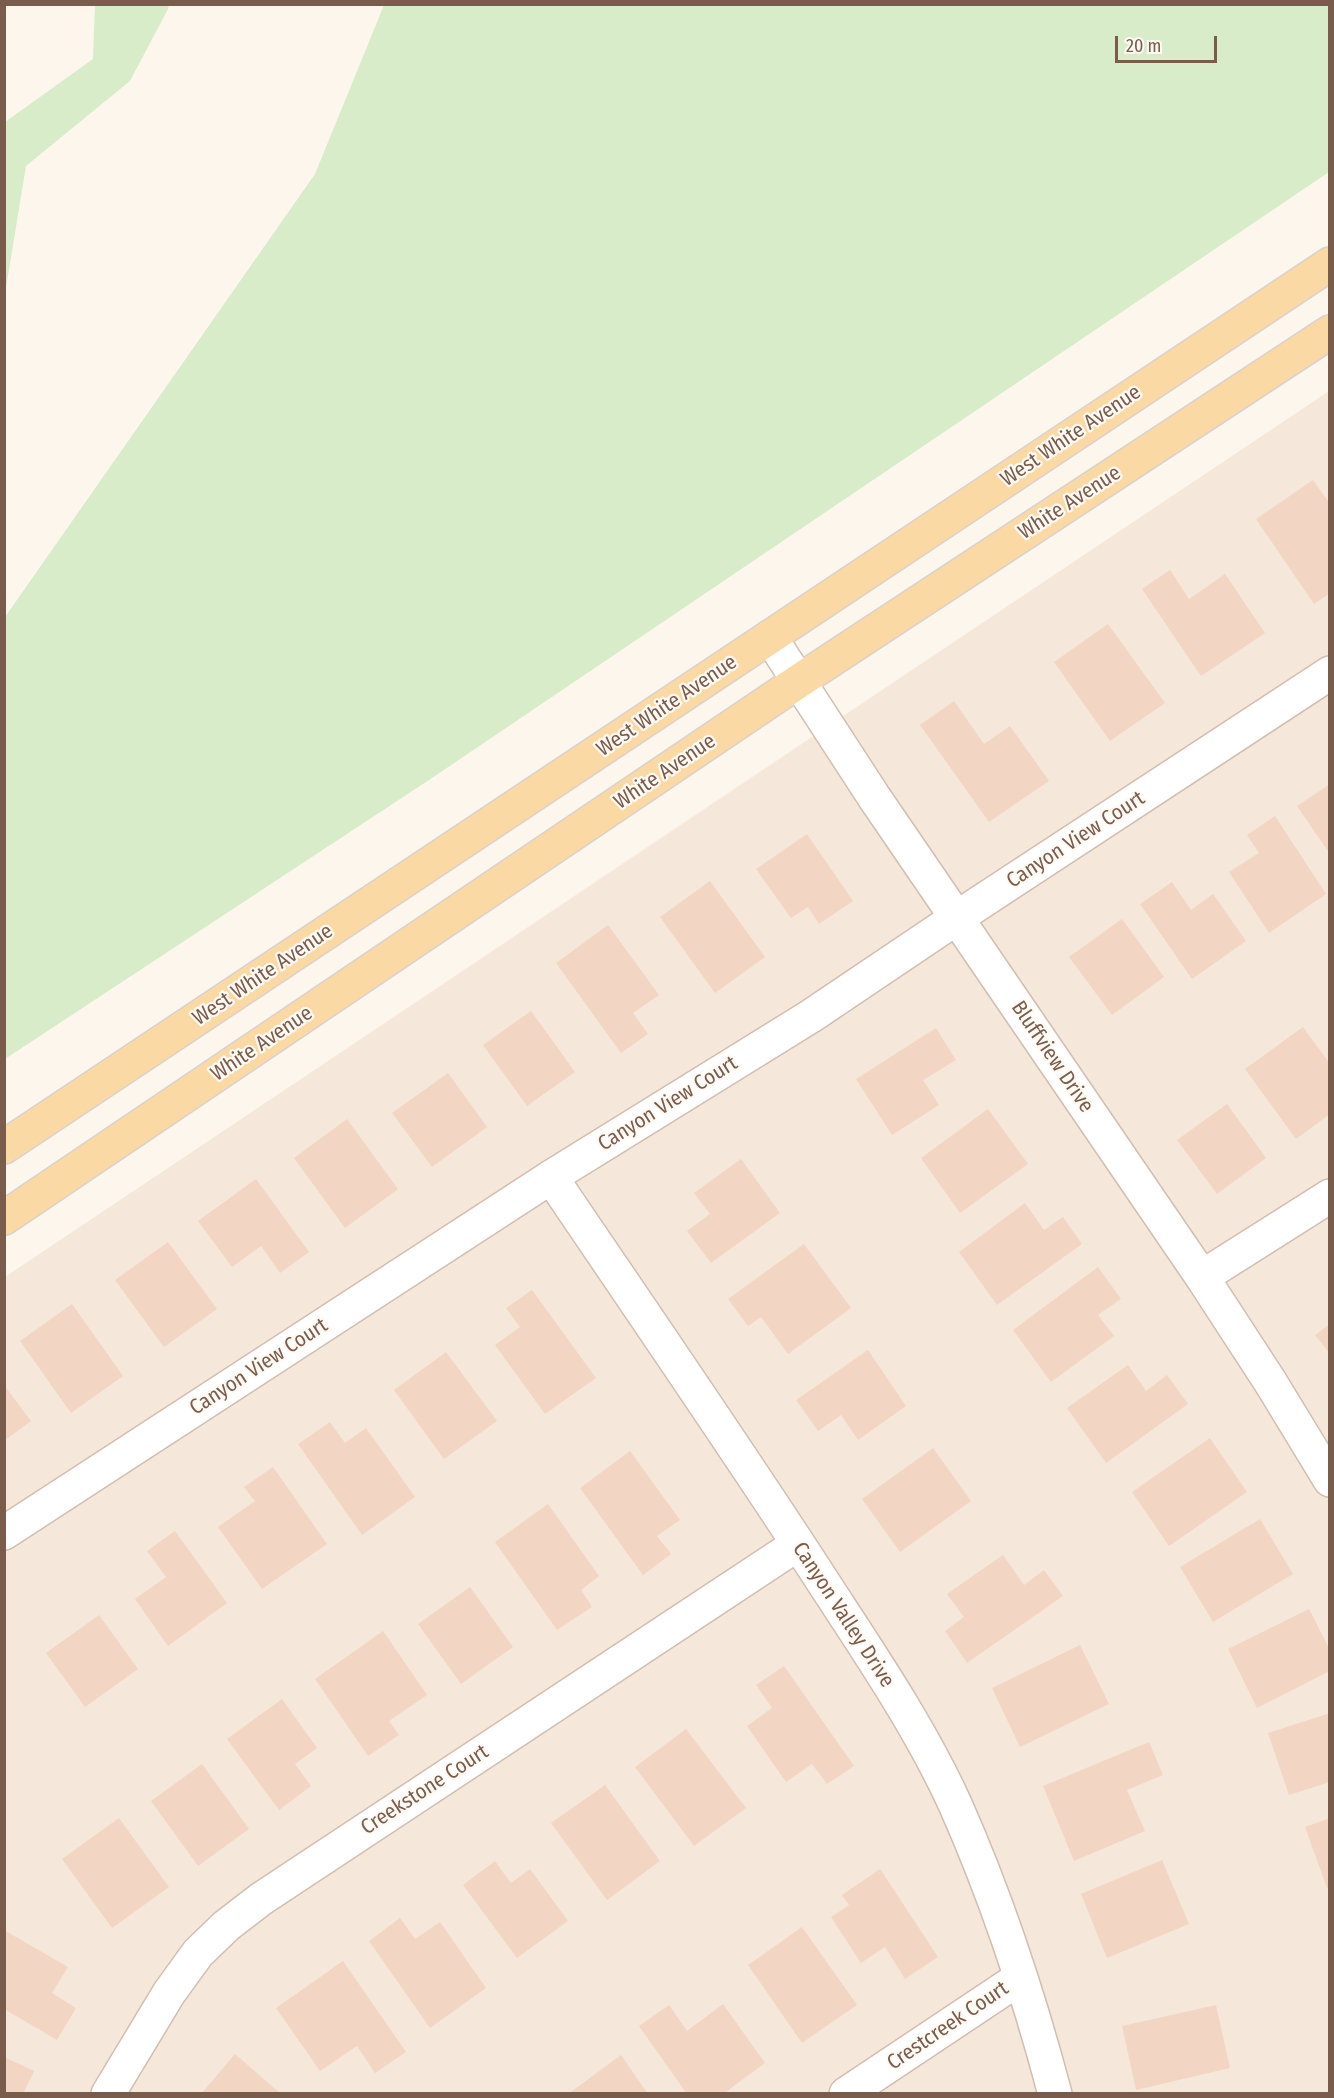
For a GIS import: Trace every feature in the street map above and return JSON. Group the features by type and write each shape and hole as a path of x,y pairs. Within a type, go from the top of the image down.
{"main road":[{"name":"West White Avenue","path":"4,1147 1329,264"},
{"name":"White Avenue","path":"4,1218 799,681 1329,332"}],"street":[{"name":"Bluffview Drive","path":"770,638 874,797 1202,1277 1271,1383 1329,1480"},
{"name":"Canyon View Court","path":"4,1533 551,1177 811,1016 1329,673"},
{"name":"Canyon Valley Drive","path":"551,1177 798,1544 884,1677 919,1736 954,1802 981,1867 1020,1978 1055,2094"},
{"path":"1202,1277 1329,1196"},
{"name":"Creekstone Court","path":"108,2094 175,1985 198,1953 226,1926 261,1899 798,1544"},
{"name":"Crestcreek Court","path":"846,2094 1020,1978"}],"shaded area":[{"path":"1329,391 1329,2093 5,2094 5,1277"}],"green space":[{"path":"95,5 169,5 130,81 26,166 5,294 5,122 93,59"},
{"path":"384,5 1329,5 1329,172 432,778 5,1059 5,617 315,174"}],"building":[{"path":"1313,480 1330,504 1330,593 1314,604 1256,519"},
{"path":"1170,570 1189,599 1225,574 1265,633 1201,676 1142,589"},
{"path":"1108,624 1165,703 1110,741 1054,662"},
{"path":"954,701 984,744 1010,726 1049,781 989,822 920,725"},
{"path":"1330,784 1330,854 1297,806"},
{"path":"1275,816 1326,894 1269,933 1229,872 1259,853 1247,835"},
{"path":"807,834 853,901 819,924 808,907 791,918 756,869"},
{"path":"710,881 765,957 715,993 660,917"},
{"path":"1172,882 1191,910 1213,894 1246,941 1192,979 1140,904"},
{"path":"1122,919 1164,977 1112,1015 1069,957"},
{"path":"608,925 659,995 633,1013 648,1034 621,1053 556,963"},
{"path":"531,1011 575,1072 527,1106 483,1045"},
{"path":"1303,1027 1330,1064 1330,1114 1296,1139 1245,1069"},
{"path":"936,1028 956,1060 923,1080 939,1105 892,1135 856,1079"},
{"path":"448,1073 487,1127 432,1167 392,1113"},
{"path":"1227,1104 1266,1158 1217,1194 1177,1140"},
{"path":"988,1109 1028,1164 960,1213 921,1158"},
{"path":"347,1119 398,1189 345,1228 294,1158"},
{"path":"741,1159 780,1213 711,1263 687,1231 710,1214 694,1193"},
{"path":"256,1179 309,1252 280,1273 261,1246 232,1267 198,1221"},
{"path":"1025,1203 1044,1230 1063,1217 1082,1244 997,1305 959,1252"},
{"path":"168,1242 217,1309 164,1347 115,1280"},
{"path":"804,1244 851,1308 788,1354 761,1317 748,1326 728,1299"},
{"path":"1098,1267 1121,1299 1098,1315 1114,1336 1051,1382 1013,1330"},
{"path":"532,1290 596,1378 545,1414 495,1345 520,1327 506,1308"},
{"path":"72,1304 123,1376 71,1413 20,1341"},
{"path":"1330,1324 1330,1354 1315,1335"},
{"path":"868,1350 906,1406 858,1440 841,1415 818,1431 796,1400"},
{"path":"446,1352 497,1421 444,1459 394,1390"},
{"path":"1128,1365 1146,1391 1167,1375 1188,1404 1106,1463 1067,1408"},
{"path":"4,1385 31,1421 4,1441"},
{"path":"330,1422 345,1443 366,1428 415,1497 362,1535 298,1444"},
{"path":"1210,1438 1247,1492 1169,1546 1132,1492"},
{"path":"933,1448 971,1501 900,1552 862,1499"},
{"path":"630,1451 680,1520 657,1536 671,1554 643,1575 580,1488"},
{"path":"273,1467 327,1544 262,1589 218,1527 255,1501 244,1487"},
{"path":"548,1504 599,1576 581,1590 592,1607 557,1630 495,1542"},
{"path":"1260,1519 1293,1574 1213,1622 1180,1567"},
{"path":"175,1531 227,1603 168,1646 135,1599 166,1577 147,1551"},
{"path":"1003,1555 1024,1585 1044,1570 1063,1596 967,1663 945,1631 964,1617 947,1594"},
{"path":"470,1587 513,1647 461,1684 418,1624"},
{"path":"1309,1609 1330,1650 1330,1671 1257,1708 1228,1649"},
{"path":"99,1615 138,1669 85,1707 46,1653"},
{"path":"383,1631 427,1695 389,1721 399,1735 368,1756 315,1679"},
{"path":"1080,1645 1109,1704 1020,1747 992,1688"},
{"path":"784,1666 854,1766 827,1784 812,1764 786,1782 747,1726 772,1708 756,1685"},
{"path":"282,1699 317,1748 295,1764 311,1786 279,1810 227,1739"},
{"path":"1330,1713 1330,1782 1289,1795 1268,1733"},
{"path":"686,1729 746,1808 694,1846 635,1767"},
{"path":"1149,1742 1163,1775 1127,1790 1145,1831 1074,1861 1043,1786"},
{"path":"202,1764 249,1829 198,1866 151,1801"},
{"path":"605,1785 660,1861 607,1900 551,1823"},
{"path":"119,1818 169,1887 112,1928 62,1859"},
{"path":"1330,1818 1330,1887 1327,1888 1305,1827"},
{"path":"1162,1860 1189,1924 1107,1958 1081,1894"},
{"path":"495,1861 511,1883 530,1869 568,1921 517,1958 463,1885"},
{"path":"880,1869 938,1957 905,1979 885,1947 861,1963 831,1917 849,1905 842,1895"},
{"path":"400,1918 415,1939 440,1922 486,1988 430,2028 369,1941"},
{"path":"802,1927 857,2005 802,2043 748,1965"},
{"path":"4,1930 68,1967 52,1993 76,2008 57,2040 4,2009"},
{"path":"343,1961 406,2052 375,2073 357,2046 320,2071 276,2008"},
{"path":"723,2004 765,2063 723,2094 687,2094 639,2026 669,2005 687,2031"},
{"path":"1216,2005 1230,2068 1136,2090 1122,2026"},
{"path":"235,2054 281,2094 201,2094"},
{"path":"621,2055 648,2094 568,2094"},
{"path":"4,2057 34,2071 23,2094 4,2094"}]}
